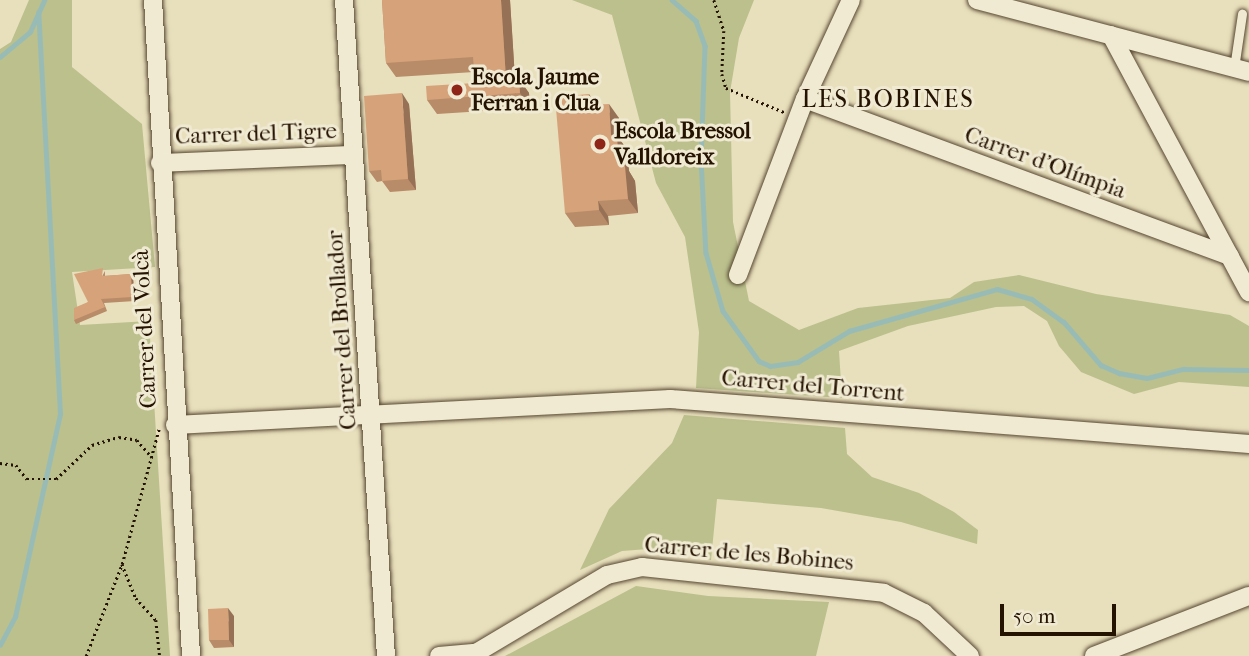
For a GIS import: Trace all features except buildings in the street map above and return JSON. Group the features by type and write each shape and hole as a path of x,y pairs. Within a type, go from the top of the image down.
{"street":[{"name":"Carrer del Volcà","path":"153,0 175,425 191,656"},
{"name":"Carrer del Brollador","path":"344,0 373,414 386,656"},
{"path":"738,275 805,99 851,0"},
{"path":"977,0 1242,70"},
{"path":"1111,35 1249,292"},
{"name":"Carrer d'Olímpia","path":"805,99 1230,256"},
{"name":"Carrer del Tigre","path":"160,163 353,155"},
{"name":"Carrer del Torrent","path":"175,425 670,399 1249,444"},
{"name":"Carrer de les Bobines","path":"439,656 476,653 607,575 642,567 884,593 924,613 970,656"},
{"path":"1094,656 1249,596"}],"lane":[{"path":"1242,15 1242,70"}],"path":[{"path":"713,0 724,31 722,74 726,88 798,118"},
{"path":"86,656 122,564 150,471 159,428 175,425"},
{"path":"0,463 16,465 27,479 56,479 92,445 119,438 137,440 152,458 150,471"},
{"path":"122,564 136,598 156,620 160,656"}],"green space":[{"path":"29,0 72,0 72,67 142,124 155,267 72,272 80,325 149,321 170,656 0,656 0,49 11,42"},
{"path":"572,0 754,0 739,38 730,92 733,222 749,301 799,330 858,308 950,298 974,282 1019,275 1096,294 1230,315 1249,326 1249,387 1179,382 1134,394 1081,372 1059,346 1047,321 1024,306 996,307 908,326 839,351 842,398 696,388 699,332 685,237 656,183 612,15"},
{"path":"684,415 845,428 847,454 872,477 919,493 954,512 978,530 977,544 901,522 821,508 717,499 711,560 648,549 622,551 580,570 609,509 672,443"},
{"path":"636,586 708,596 829,602 816,656 505,656"}],"waterway":[{"path":"0,57 30,32 44,0"},
{"path":"672,0 696,21 705,46 701,159 706,253 723,311 759,361 770,366 798,362 849,331 997,289 1032,299 1064,322 1101,365 1119,373 1147,378 1184,369 1249,370"},
{"path":"0,645 15,617 60,414 38,13"}],"place":[{"name":"Escola Jaume Ferran i Clua","path":"457,90"},
{"name":"Escola Bressol Valldoreix","path":"600,144"}],"district":[{"name":"LES BOBINES","path":"888,100"}]}
